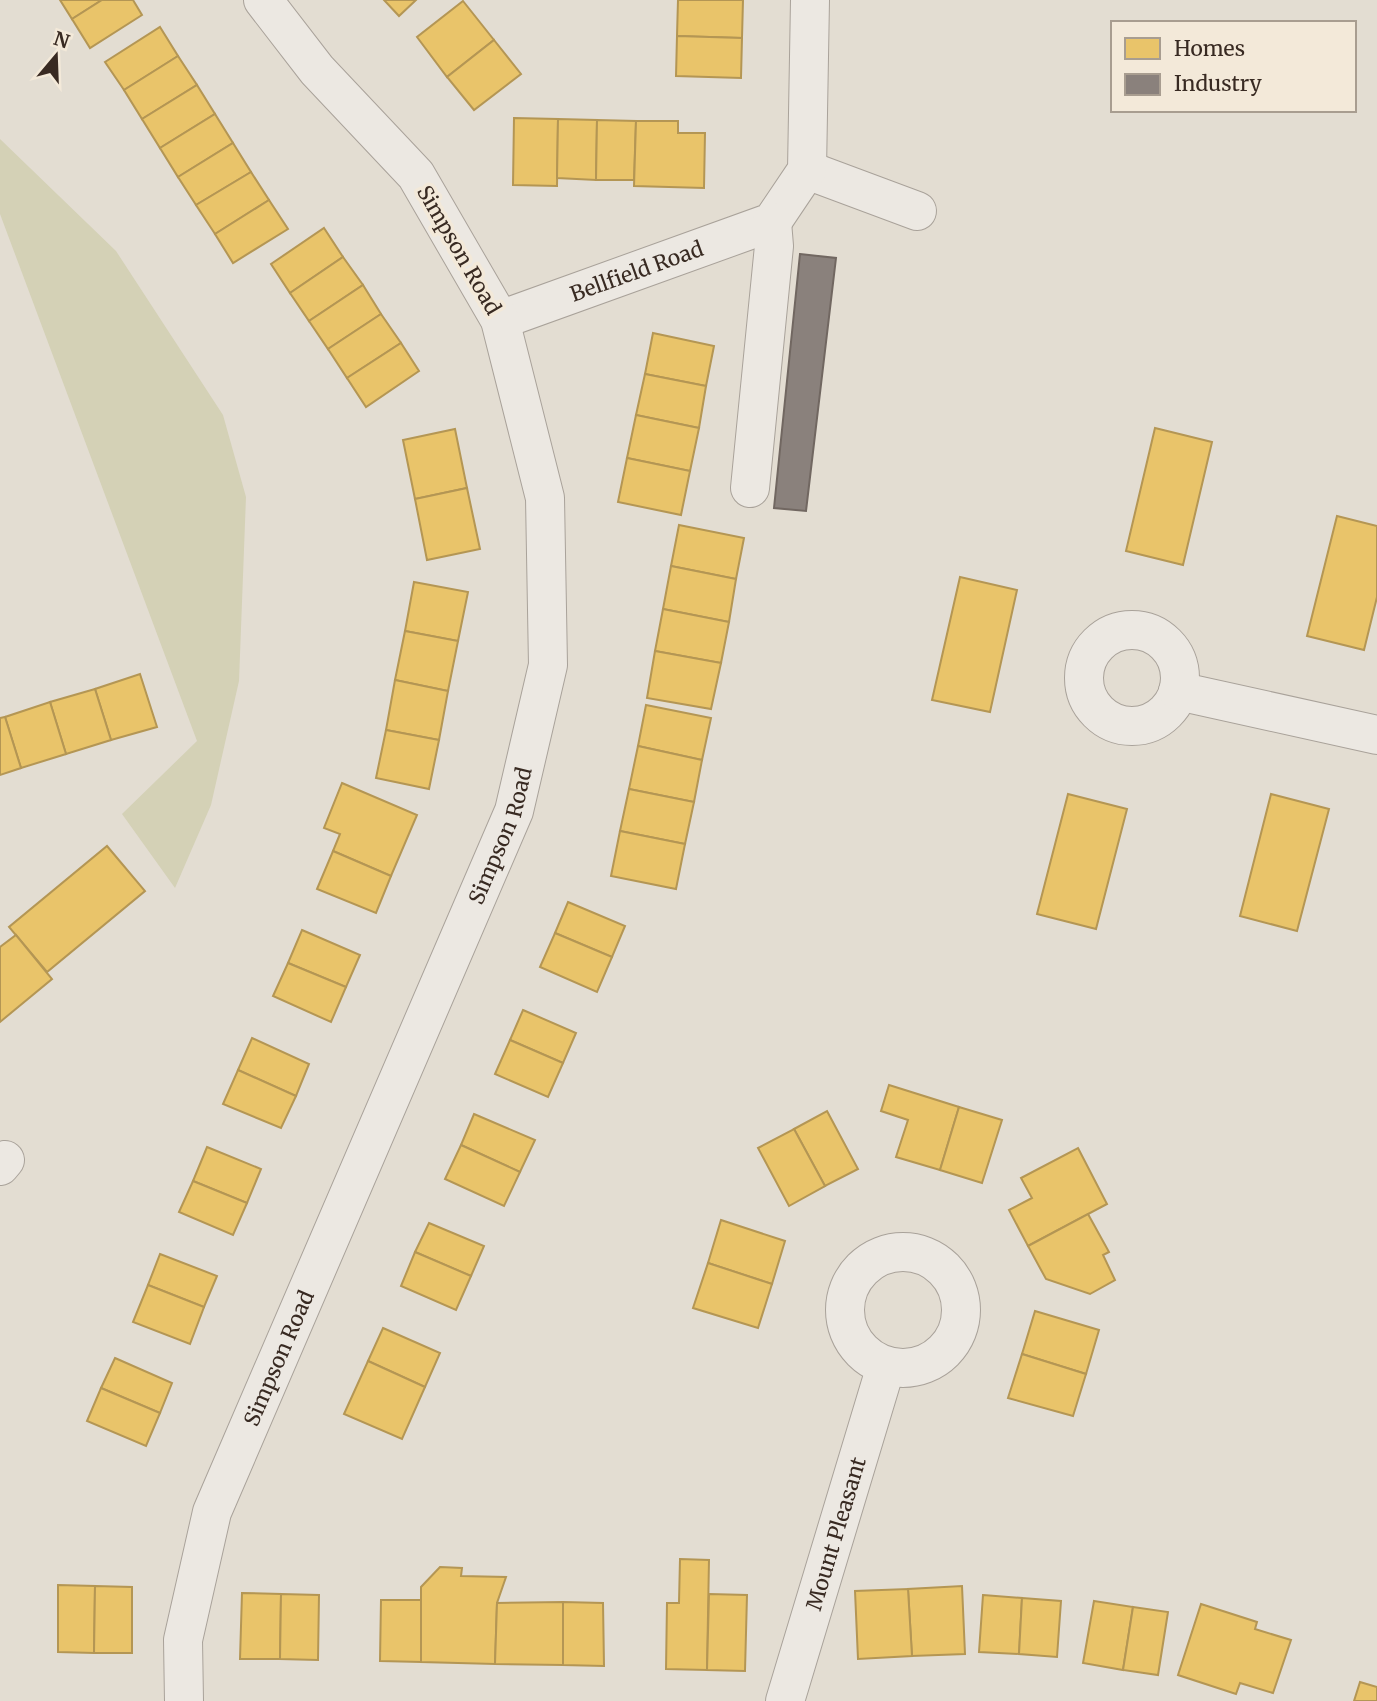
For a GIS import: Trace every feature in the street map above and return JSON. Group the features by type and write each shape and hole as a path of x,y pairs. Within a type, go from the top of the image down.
{"street":[{"name":"Simpson Road","path":"184,1701 183,1640 212,1511 514,811 548,665 545,498 500,320 416,175 317,70 263,0"},
{"path":"750,488 774,246 772,222 807,170 810,0"},
{"path":"807,170 917,211"},
{"name":"Bellfield Road","path":"500,320 772,222"},
{"path":"1178,691 1377,735"},
{"name":"Mount Pleasant","path":"785,1701 886,1366"}],"shaded area":[{"path":"0,139 116,251 223,415 246,497 239,681 211,805 175,888 122,814 197,741 0,214"}],"building: Homes":[{"path":"60,0 102,0 72,19"},
{"path":"102,0 133,0 142,15 90,48 72,19"},
{"path":"384,0 416,0 399,16"},
{"path":"678,0 743,0 742,38 677,36"},
{"path":"463,1 494,40 447,77 417,37"},
{"path":"160,27 178,56 124,90 105,62"},
{"path":"677,36 742,38 741,78 676,76"},
{"path":"494,40 521,74 474,110 447,77"},
{"path":"178,56 197,85 142,119 124,90"},
{"path":"197,85 215,114 160,148 142,119"},
{"path":"215,114 233,143 178,177 160,148"},
{"path":"514,118 558,119 557,186 513,185"},
{"path":"558,119 597,120 596,180 557,178"},
{"path":"597,120 636,121 634,180 596,180"},
{"path":"636,121 678,121 678,133 705,133 704,188 634,186"},
{"path":"233,143 251,172 196,205 178,177"},
{"path":"251,172 269,200 215,234 196,205"},
{"path":"269,200 288,229 233,263 215,234"},
{"path":"324,228 343,257 290,293 271,264"},
{"path":"343,257 363,285 309,321 290,293"},
{"path":"363,285 381,314 328,349 309,321"},
{"path":"381,314 401,343 347,378 328,349"},
{"path":"653,333 714,346 706,386 645,374"},
{"path":"401,343 419,371 366,407 347,378"},
{"path":"645,374 706,386 699,428 636,415"},
{"path":"636,415 699,428 690,471 627,458"},
{"path":"1155,428 1212,442 1183,565 1126,551"},
{"path":"455,429 467,488 415,499 403,440"},
{"path":"627,458 690,471 681,515 618,502"},
{"path":"467,488 480,549 427,560 415,499"},
{"path":"1337,516 1377,526 1377,597 1364,650 1307,636"},
{"path":"679,525 744,538 736,579 671,566"},
{"path":"671,566 736,579 729,622 663,609"},
{"path":"960,577 1017,590 990,712 932,700"},
{"path":"414,582 468,592 458,641 405,631"},
{"path":"663,609 729,622 721,663 655,651"},
{"path":"405,631 458,641 448,691 395,680"},
{"path":"655,651 721,663 711,709 647,698"},
{"path":"140,674 157,727 111,740 95,689"},
{"path":"395,680 448,691 439,740 386,730"},
{"path":"95,689 111,740 66,754 50,702"},
{"path":"50,702 66,754 21,768 5,717"},
{"path":"646,705 711,718 702,760 638,746"},
{"path":"5,717 21,768 0,775 0,718"},
{"path":"386,730 439,740 429,789 376,778"},
{"path":"638,746 702,760 694,802 629,789"},
{"path":"342,783 417,815 391,876 333,851 340,834 324,828"},
{"path":"629,789 694,802 685,844 620,831"},
{"path":"1068,794 1127,809 1096,929 1037,914"},
{"path":"1271,794 1329,809 1297,931 1240,916"},
{"path":"620,831 685,844 676,889 611,876"},
{"path":"107,846 145,891 47,972 9,927"},
{"path":"333,851 391,876 376,913 317,889"},
{"path":"568,902 625,926 612,957 555,933"},
{"path":"302,930 360,955 346,987 288,963"},
{"path":"555,933 612,957 597,992 540,967"},
{"path":"16,935 52,979 0,1022 0,947"},
{"path":"288,963 346,987 331,1022 273,996"},
{"path":"523,1010 576,1033 563,1063 510,1040"},
{"path":"252,1038 309,1064 296,1096 238,1070"},
{"path":"510,1040 563,1063 548,1097 495,1074"},
{"path":"238,1070 296,1096 281,1128 223,1104"},
{"path":"889,1085 959,1107 940,1170 896,1157 908,1120 881,1111"},
{"path":"959,1107 1002,1120 982,1183 940,1170"},
{"path":"827,1111 858,1169 825,1186 794,1129"},
{"path":"474,1114 535,1140 520,1172 461,1145"},
{"path":"794,1129 825,1186 789,1206 758,1148"},
{"path":"461,1145 520,1172 504,1206 445,1179"},
{"path":"207,1147 261,1169 247,1203 193,1181"},
{"path":"1078,1148 1107,1204 1028,1246 1009,1210 1032,1198 1021,1178"},
{"path":"193,1181 247,1203 233,1235 179,1212"},
{"path":"1088,1214 1109,1252 1103,1255 1115,1280 1090,1294 1046,1279 1028,1246"},
{"path":"721,1220 785,1241 772,1284 708,1263"},
{"path":"429,1223 484,1246 471,1276 415,1252"},
{"path":"415,1252 471,1276 456,1310 401,1286"},
{"path":"160,1254 217,1276 204,1307 148,1285"},
{"path":"708,1263 772,1284 758,1328 693,1308"},
{"path":"148,1285 204,1307 190,1344 133,1322"},
{"path":"1035,1311 1099,1330 1086,1374 1022,1354"},
{"path":"383,1328 440,1353 425,1387 368,1361"},
{"path":"1022,1354 1086,1374 1073,1416 1008,1398"},
{"path":"115,1358 172,1383 160,1413 101,1388"},
{"path":"368,1361 425,1387 402,1439 344,1414"},
{"path":"101,1388 160,1413 146,1446 87,1421"},
{"path":"680,1559 709,1560 707,1670 666,1669 667,1603 679,1603"},
{"path":"440,1567 462,1568 461,1576 506,1577 497,1603 495,1664 421,1662 421,1587"},
{"path":"58,1585 95,1586 94,1653 58,1652"},
{"path":"95,1586 132,1587 132,1653 94,1653"},
{"path":"962,1586 965,1654 912,1656 908,1589"},
{"path":"908,1589 912,1656 858,1659 855,1591"},
{"path":"242,1593 281,1594 280,1659 240,1659"},
{"path":"281,1594 319,1595 318,1660 280,1659"},
{"path":"709,1594 747,1595 745,1671 707,1670"},
{"path":"983,1595 1022,1598 1019,1654 979,1652"},
{"path":"1022,1598 1061,1601 1057,1657 1019,1654"},
{"path":"381,1600 421,1600 421,1662 380,1661"},
{"path":"1094,1601 1133,1607 1123,1670 1083,1663"},
{"path":"563,1602 563,1665 495,1664 497,1603"},
{"path":"563,1602 603,1603 604,1666 563,1665"},
{"path":"1201,1604 1257,1622 1255,1629 1291,1640 1273,1693 1240,1683 1236,1694 1178,1675"},
{"path":"1133,1607 1168,1612 1158,1675 1123,1670"},
{"path":"1360,1682 1377,1687 1377,1701 1354,1701"}],"building: Industry":[{"path":"800,254 836,258 806,511 774,508"}]}
